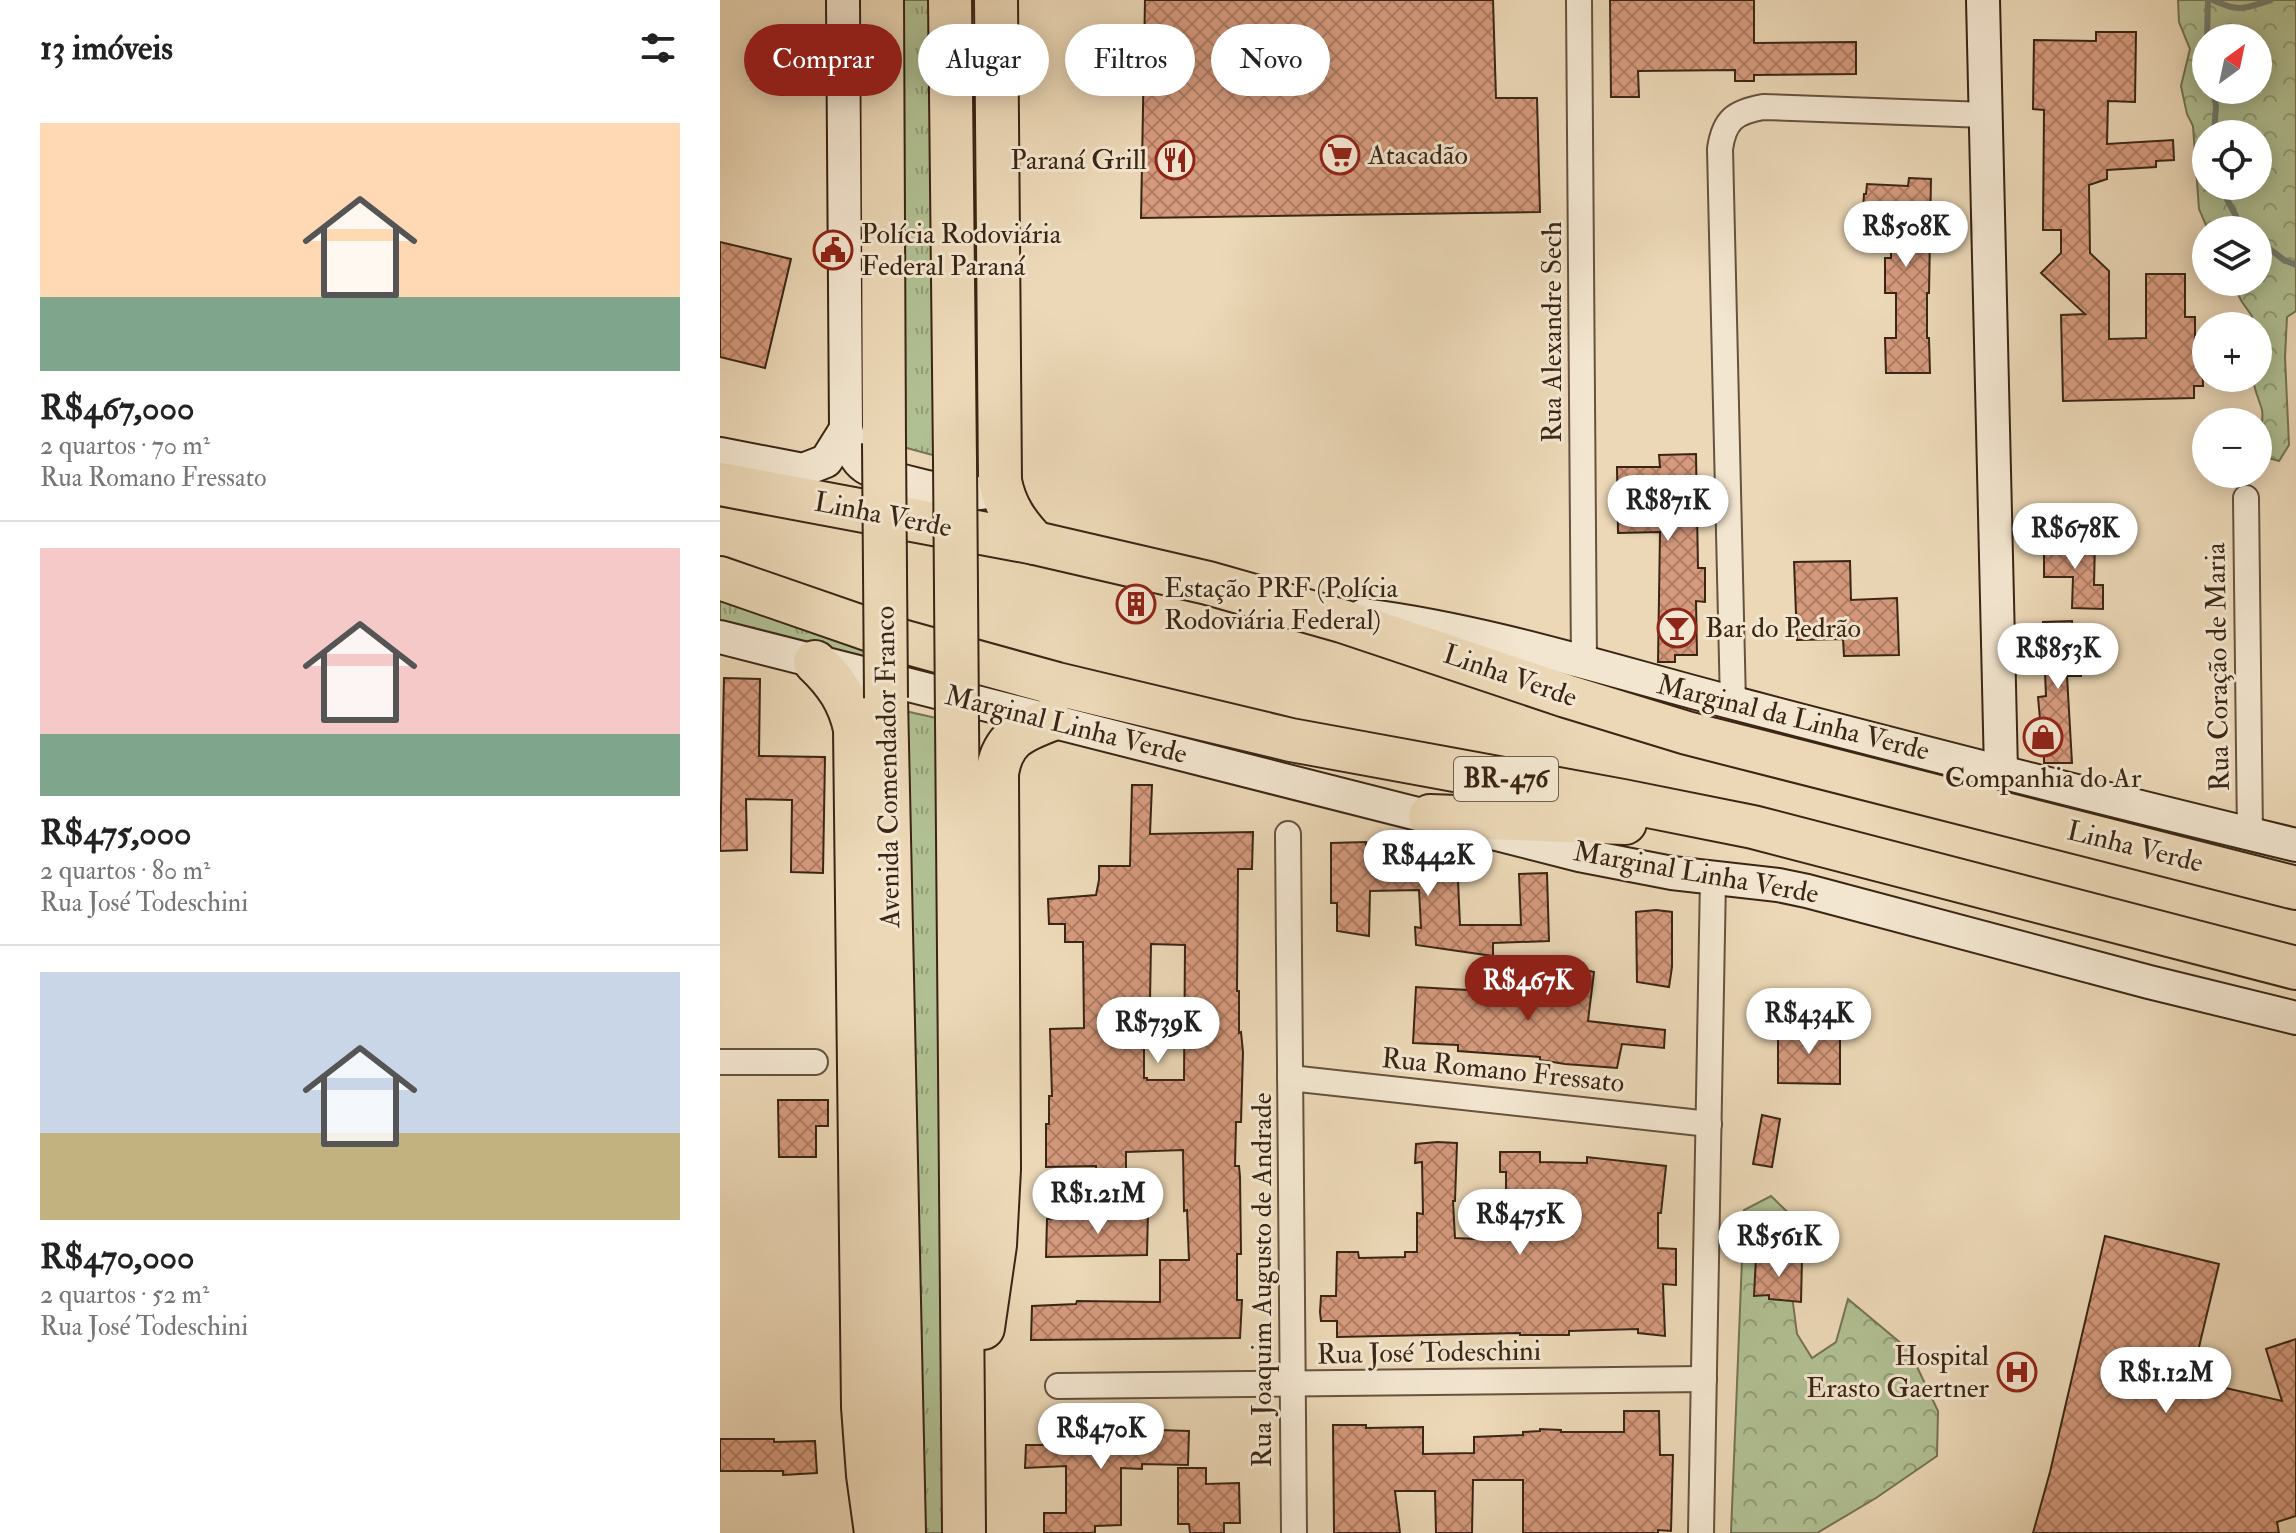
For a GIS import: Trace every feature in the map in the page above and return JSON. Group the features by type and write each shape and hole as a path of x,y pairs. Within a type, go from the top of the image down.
{"highway":[{"name":"Avenida Comendador Franco","path":"882,0 886,698 904,1533"},
{"path":"950,0 964,1533"},
{"path":"996,0 1000,481 1014,520 1035,543"},
{"path":"720,471 769,493"},
{"name":"Linha Verde","path":"720,484 1035,543 1183,577 1390,636 1687,733 2296,888"},
{"name":"BR-476","path":"720,578 905,642 1057,684 1317,745 1753,827 2159,935 2296,968"},
{"path":"815,662 833,679 844,696 855,729 863,1407 876,1533"},
{"path":"963,1476 998,1212 997,774 999,760 1010,741 1050,720"},
{"path":"1430,816 1753,827"}],"main road":[{"path":"843,0 846,429 853,453 876,473 944,490 985,492 1000,481"},
{"path":"1983,0 2001,771"},
{"path":"720,454 803,470 826,461 846,429"},
{"name":"Marginal da Linha Verde","path":"1287,605 1442,627 2296,845"},
{"name":"Marginal Linha Verde","path":"720,637 1613,863 1807,891 2296,1018"}],"street":[{"name":"Rua Alexandre Sech","path":"1579,0 1584,664"},
{"path":"1733,703 1722,134 1729,121 1740,113 1763,107 1986,115"},
{"name":"Rua Coração de Maria","path":"2246,498 2250,834"},
{"name":"Rua Joaquim Augusto de Andrade","path":"1288,834 1294,1533"},
{"path":"1701,1533 1713,879"},
{"path":"720,1062 815,1062"},
{"name":"Rua Romano Fressato","path":"1290,1078 1709,1124"},
{"name":"Rua José Todeschini","path":"1058,1386 1704,1379"}],"green space":[{"path":"900,0 935,0 935,24 918,24 918,96 935,96 936,456 903,447"},
{"path":"2178,0 2296,0 2296,311 2287,317 2285,357 2289,445 2279,461 2272,459 2272,408 2261,408 2256,392 2272,392 2272,312 2249,312 2239,296 2272,296 2272,216 2202,216 2198,200 2272,200 2272,120 2192,120 2192,124 2181,86 2190,49 2179,22"},
{"path":"720,599 864,645 866,666 720,628"},
{"path":"905,711 941,719 948,1533 916,1533"},
{"path":"1771,1196 1804,1228 1803,1259 1791,1288 1797,1334 1812,1358 1836,1342 1848,1299 1909,1350 1938,1411 1937,1456 1876,1498 1817,1533 1731,1533 1744,1210"}],"building":[{"name":"Atacadão","path":"1145,0 1493,0 1496,98 1537,98 1540,212 1141,218 1143,96 1195,96 1195,24 1145,24"},
{"path":"1610,0 1754,0 1754,43 1856,42 1856,74 1754,75 1754,81 1735,81 1735,70 1638,71 1639,97 1611,97"},
{"path":"2096,32 2136,32 2135,102 2108,101 2107,144 2173,140 2174,160 2156,161 2156,167 2107,170 2107,179 2089,185 2090,253 2109,271 2109,339 2146,338 2146,274 2185,274 2185,317 2192,317 2194,398 2063,401 2061,315 2085,314 2041,273 2061,253 2061,230 2043,230 2044,110 2033,109 2034,40 2096,41"},
{"path":"1909,178 1931,179 1927,293 1930,373 1886,373 1885,338 1896,338 1896,293 1885,293 1885,258 1891,258 1891,218 1867,217 1867,210 1863,210 1864,194 1867,184 1908,186"},
{"path":"720,242 791,259 765,368 720,357"},
{"path":"1696,454 1698,568 1705,568 1705,602 1696,601 1697,655 1675,655 1675,662 1658,662 1660,532 1618,533 1617,467 1660,467 1659,455"},
{"path":"2044,542 2095,542 2094,585 2103,585 2103,609 2072,608 2073,577 2044,577"},
{"path":"1850,561 1851,600 1897,598 1899,655 1844,656 1843,639 1797,640 1794,562"},
{"path":"2072,621 2073,655 2080,654 2081,676 2067,676 2072,763 2044,763 2044,719 2040,719 2038,697 2046,696 2043,622"},
{"path":"724,678 760,679 759,756 825,757 823,873 791,872 792,800 746,799 747,850 720,851"},
{"path":"1132,785 1152,785 1150,834 1253,832 1252,869 1238,869 1237,991 1243,1052 1241,1122 1236,1122 1235,1166 1239,1166 1240,1177 1241,1254 1237,1254 1237,1300 1242,1300 1240,1338 1031,1340 1032,1306 1076,1304 1077,1301 1160,1302 1160,1260 1189,1260 1183,1150 1126,1152 1126,1176 1096,1174 1096,1166 1046,1167 1046,1124 1049,1124 1049,1096 1052,1096 1050,1029 1084,1028 1083,942 1065,942 1065,924 1049,924 1048,899 1096,895 1099,866 1130,866","holes":["1151,944 1185,945 1184,1080 1147,1080 1144,1078 1144,1001 1150,1001"]},
{"path":"1366,842 1366,847 1412,846 1412,859 1457,858 1460,925 1521,925 1519,874 1547,873 1549,941 1493,943 1493,956 1416,945 1415,927 1421,928 1419,890 1370,891 1369,936 1337,931 1337,903 1331,903 1331,843"},
{"path":"1636,912 1672,912 1669,987 1637,982"},
{"path":"1552,962 1594,972 1588,1021 1665,1030 1664,1048 1622,1044 1617,1068 1565,1064 1540,1060 1540,1057 1458,1051 1458,1045 1413,1043 1416,987 1503,992 1502,999 1546,1004"},
{"path":"1778,1029 1840,1029 1840,1084 1778,1083"},
{"path":"778,1100 828,1100 828,1126 816,1126 816,1157 779,1157"},
{"path":"1762,1115 1780,1119 1772,1167 1753,1164"},
{"path":"1457,1143 1453,1201 1455,1238 1500,1240 1500,1219 1506,1219 1506,1172 1500,1172 1500,1152 1540,1152 1540,1162 1587,1163 1587,1157 1666,1166 1661,1213 1658,1213 1658,1248 1676,1249 1676,1285 1663,1284 1665,1336 1638,1333 1638,1329 1569,1331 1569,1335 1520,1333 1337,1337 1337,1321 1321,1321 1320,1312 1321,1296 1336,1296 1337,1252 1358,1252 1359,1258 1405,1257 1405,1252 1417,1252 1417,1213 1423,1214 1422,1162 1415,1163 1416,1144"},
{"path":"1124,1211 1148,1211 1147,1255 1046,1257 1047,1219 1124,1214"},
{"path":"2105,1236 2219,1264 2191,1380 2282,1401 2266,1349 2296,1339 2296,1516 2277,1522 2279,1533 2033,1533"},
{"path":"1756,1257 1802,1259 1801,1302 1769,1299 1769,1295 1754,1296"},
{"path":"1624,1411 1659,1411 1660,1455 1673,1455 1671,1531 1523,1533 1523,1480 1473,1480 1472,1533 1436,1533 1435,1491 1395,1491 1400,1533 1334,1533 1333,1425 1423,1427 1423,1454 1474,1453 1474,1437 1523,1435 1523,1432 1540,1429 1624,1432"},
{"path":"1127,1429 1189,1431 1188,1465 1142,1464 1142,1469 1121,1468 1121,1525 1095,1526 1095,1533 1044,1533 1044,1513 1066,1513 1066,1466 1025,1468 1026,1445 1043,1445 1043,1434 1127,1433"},
{"path":"720,1439 815,1441 817,1473 783,1475 783,1471 720,1471"},
{"path":"1178,1468 1206,1468 1206,1484 1239,1483 1240,1523 1224,1523 1224,1533 1190,1533 1189,1524 1178,1524"}],"waterway":[{"path":"2207,24 2208,0"},
{"path":"2213,0 2242,8 2271,0"},
{"path":"2215,120 2216,104"},
{"path":"2227,200 2236,216"},
{"path":"2272,251 2296,265"}],"place":[{"name":"Atacadão","path":"1340,155"},
{"name":"Paraná Grill","path":"1175,160"},
{"name":"Polícia Rodoviária Federal Paraná","path":"833,250"},
{"name":"Estação PRF (Polícia Rodoviária Federal)","path":"1136,604"},
{"name":"Bar do Pedrão","path":"1677,628"},
{"name":"Companhia do Ar","path":"2043,737"},
{"name":"Hospital Erasto Gaertner","path":"2017,1372"}]}
